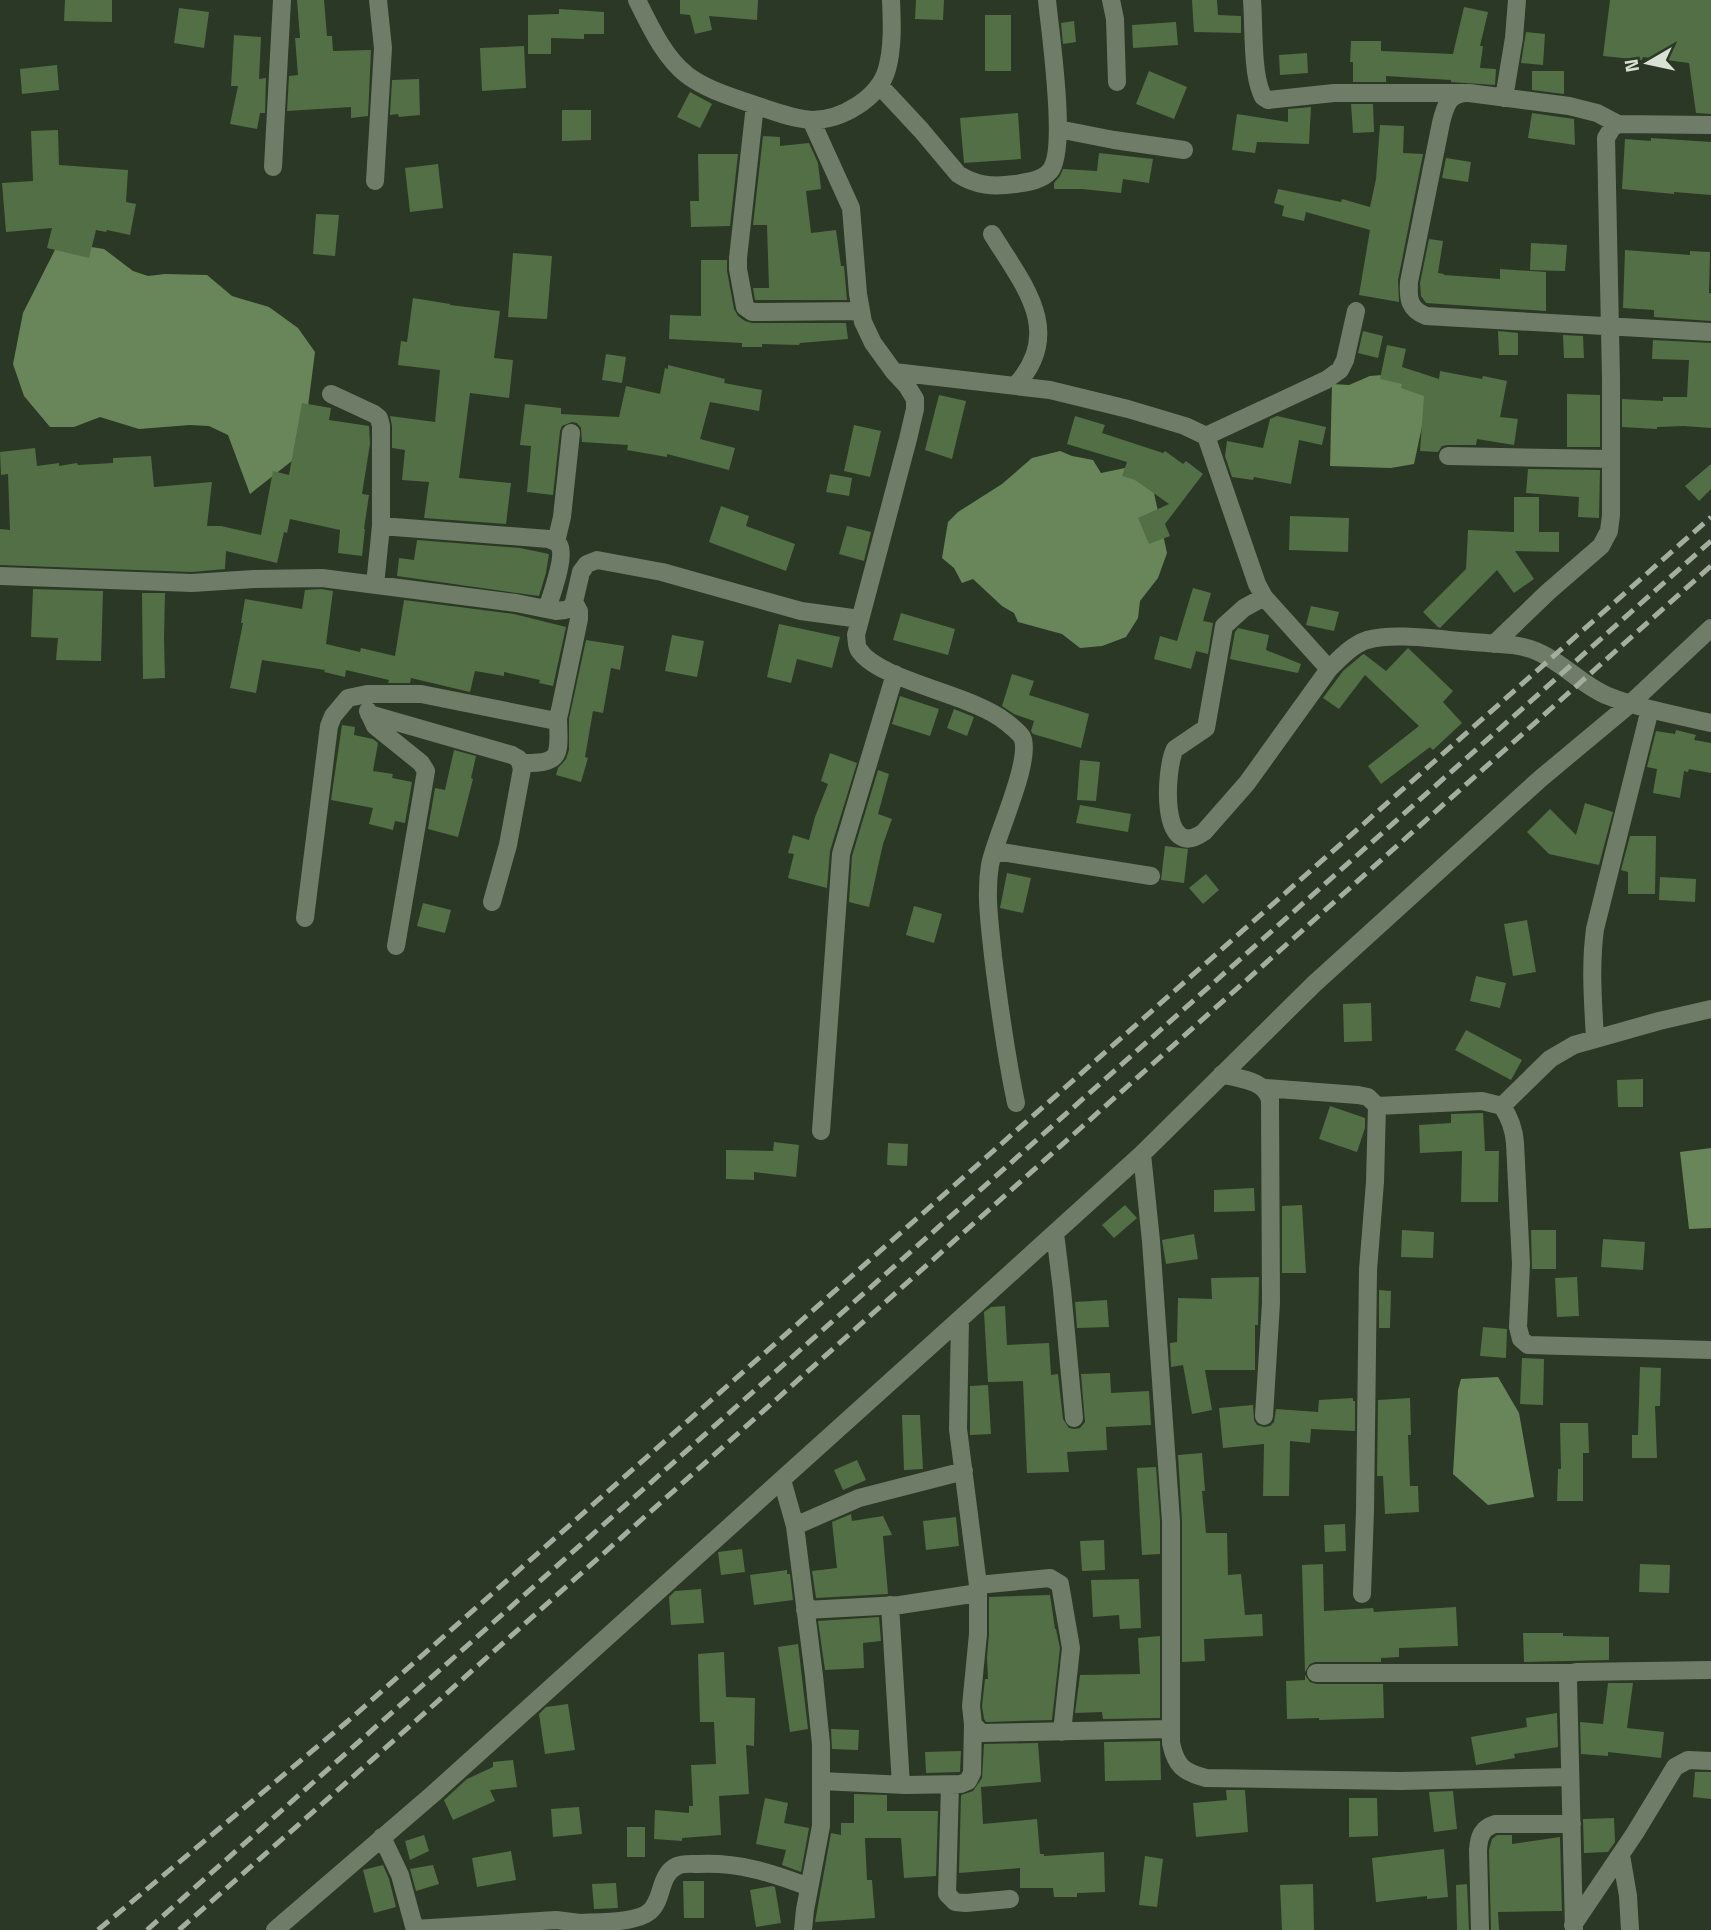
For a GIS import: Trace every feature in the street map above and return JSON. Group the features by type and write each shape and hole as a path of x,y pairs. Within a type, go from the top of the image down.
{"street":[{"path":"273,167 282,0"},
{"path":"375,181 383,48 378,0"},
{"path":"637,0 658,39 686,74 711,90 786,115 811,120 846,112 867,99 880,86 887,71 890,54 891,0"},
{"path":"880,86 958,174 976,184 993,186 1043,177 1055,163 1058,130 1047,0"},
{"path":"1111,0 1115,19 1118,82"},
{"path":"1252,0 1257,75 1261,92 1269,100 1334,93 1461,93 1569,106 1589,110 1618,124 1711,125"},
{"path":"1504,97 1517,0"},
{"path":"1461,93 1448,100 1441,123 1409,282 1408,296 1413,309 1426,316 1711,332"},
{"path":"755,105 738,258 738,274 745,307 752,312 860,312"},
{"path":"811,120 851,208 863,322 873,343 915,399 915,408 856,635 857,648 877,665 895,674 983,708 1018,732 1023,740 1023,759 990,864 989,919 995,977 1016,1103"},
{"path":"1494,644 1601,546 1611,515 1611,326 1606,138 1618,124"},
{"path":"1058,130 1184,150"},
{"path":"992,233 1032,301 1039,330 1035,357 1028,372 1015,386"},
{"path":"1206,436 1326,380 1340,370 1345,360 1356,311"},
{"path":"894,372 1059,392 1185,426 1206,436 1254,574 1265,597 1329,669"},
{"path":"331,394 369,411 379,418 381,426 381,526 375,585"},
{"path":"556,542 562,517 571,433"},
{"path":"1448,456 1611,459"},
{"path":"381,526 550,539 560,546 561,558 547,609"},
{"path":"0,576 192,583 322,579 565,610 570,608 574,601 587,564 597,560 662,572 801,611 860,620"},
{"path":"1265,597 1244,608 1224,625 1206,728 1175,749 1172,754 1169,800 1171,824 1175,832 1189,839 1204,832 1247,783 1329,669 1345,653 1364,641 1383,637 1414,638 1533,649 1553,658 1581,682 1605,695 1630,704 1711,723"},
{"path":"522,763 546,762 554,759 558,752 558,718 579,619 579,611 574,601"},
{"path":"275,1930 433,1794 1055,1233 1201,1098 1314,984 1540,779 1630,704 1711,628"},
{"path":"821,1131 841,854 895,674"},
{"path":"305,918 329,726 338,707 348,698 367,694 421,694 544,720 558,718"},
{"path":"367,694 369,714 375,726 421,763 426,771 396,946"},
{"path":"1595,1040 1591,985 1595,929 1650,709"},
{"path":"369,714 512,755 522,763 508,845 492,902"},
{"path":"995,851 1151,876"},
{"path":"1502,1106 1550,1059 1574,1045 1711,1009"},
{"path":"1222,1074 1265,1088 1368,1097 1377,1106 1375,1182 1368,1270 1362,1594"},
{"path":"1264,1416 1272,1277 1270,1100 1265,1088"},
{"path":"1377,1106 1482,1101 1502,1106 1514,1129 1521,1264 1518,1327 1521,1339 1528,1345 1711,1350"},
{"path":"1142,1154 1153,1266 1171,1521 1171,1743 1174,1759 1182,1769 1206,1778 1400,1781 1570,1777"},
{"path":"1055,1233 1074,1418"},
{"path":"821,1781 950,1785 968,1781 972,1773 971,1706 978,1634 978,1589 958,1429 960,1319"},
{"path":"795,1526 859,1498 964,1471"},
{"path":"782,1480 795,1526 820,1730 821,1826 804,1910 803,1930"},
{"path":"805,1610 927,1602 978,1589 1050,1578 1059,1584 1071,1648 1062,1732"},
{"path":"890,1605 901,1785"},
{"path":"1316,1673 1711,1670"},
{"path":"1572,1673 1568,1680 1572,1928"},
{"path":"973,1724 981,1733 1171,1729"},
{"path":"1572,1928 1675,1767 1688,1760 1711,1761"},
{"path":"950,1785 947,1894 955,1902 966,1903 1010,1899"},
{"path":"1480,1930 1478,1850 1482,1832 1487,1826 1572,1824"},
{"path":"382,1837 400,1875 415,1929 556,1920 582,1927 634,1919 654,1907 662,1882 669,1872 677,1866 687,1864 722,1863 743,1866 810,1887"},
{"path":"1621,1855 1630,1930"}],"shaded area":[{"path":"59,242 104,249 133,271 148,276 207,275 232,296 269,307 298,328 315,352 302,453 250,494 228,435 209,426 139,429 100,417 74,427 50,427 24,396 13,364 23,313"},
{"path":"1419,372 1427,403 1414,464 1391,468 1330,466 1332,384 1349,385 1370,376"},
{"path":"1060,451 1093,460 1101,473 1125,468 1154,493 1167,553 1158,578 1140,601 1138,618 1126,637 1102,646 1080,648 1062,634 1018,622 1014,613 1002,606 973,579 962,583 954,568 942,558 948,522 958,512 1002,484 1032,458"},
{"path":"1711,1148 1711,1228 1689,1229 1680,1152"},
{"path":"1498,1377 1519,1413 1534,1497 1488,1505 1453,1474 1458,1390 1461,1379"}],"building":[{"path":"65,0 112,0 112,22 64,21"},
{"path":"297,0 324,0 327,36 332,36 333,51 371,50 368,116 351,118 351,107 287,111 289,76 298,75 295,38 300,38"},
{"path":"680,0 758,0 757,20 709,16 712,30 695,34 690,15 680,14"},
{"path":"916,0 944,0 943,20 915,19"},
{"path":"1192,0 1217,0 1218,15 1241,16 1241,33 1194,32"},
{"path":"1610,0 1711,0 1711,114 1696,113 1689,63 1643,57 1642,60 1603,56"},
{"path":"1464,7 1488,12 1480,46 1483,46 1480,68 1496,69 1495,85 1386,76 1386,82 1353,82 1351,41 1381,41 1381,51 1453,54"},
{"path":"179,8 209,12 204,48 174,43"},
{"path":"559,9 604,12 604,34 584,34 584,39 551,38 551,54 528,54 528,15 559,14"},
{"path":"985,15 1011,15 1011,71 985,71"},
{"path":"1074,21 1076,42 1063,44 1061,23"},
{"path":"1176,22 1178,45 1133,48 1132,25"},
{"path":"1526,32 1545,34 1543,65 1521,63"},
{"path":"234,35 261,37 259,79 266,78 265,113 260,113 257,129 230,124 238,86 231,86"},
{"path":"524,46 526,88 482,91 480,48"},
{"path":"1307,53 1308,73 1280,75 1279,55"},
{"path":"57,65 59,90 22,94 20,69"},
{"path":"1149,71 1187,87 1174,119 1136,104"},
{"path":"1532,71 1564,71 1564,94 1532,90"},
{"path":"419,79 420,115 390,115 392,80"},
{"path":"690,92 712,104 700,128 677,117"},
{"path":"1351,104 1373,104 1374,132 1353,133"},
{"path":"1311,107 1309,144 1257,142 1255,153 1232,150 1237,114 1288,122 1288,109"},
{"path":"562,110 591,110 591,140 562,141"},
{"path":"1018,113 1021,159 964,163 960,118"},
{"path":"1532,113 1574,119 1575,145 1528,138"},
{"path":"1380,125 1404,126 1403,153 1423,154 1398,280 1399,302 1359,295 1370,230 1306,212 1304,221 1282,216 1284,206 1274,203 1278,189 1341,202 1342,199 1370,207 1376,179"},
{"path":"58,130 59,165 128,170 126,202 136,204 130,235 96,230 89,258 47,248 52,228 6,232 2,183 33,181 31,131"},
{"path":"763,136 780,137 780,146 809,143 818,163 821,189 806,191 811,233 836,230 841,266 844,266 847,300 755,300 753,288 769,288 767,225 753,225"},
{"path":"1651,138 1711,142 1711,195 1622,189 1625,139 1651,141"},
{"path":"1099,153 1153,159 1149,183 1123,179 1121,193 1054,189 1054,183 1063,169 1097,171"},
{"path":"698,154 738,154 730,226 691,227 690,201 699,201"},
{"path":"1446,158 1471,162 1468,182 1442,178"},
{"path":"438,164 443,208 410,212 405,168"},
{"path":"316,214 339,215 335,256 313,254"},
{"path":"1429,239 1443,241 1438,273 1444,275 1500,279 1500,269 1546,272 1546,311 1426,303 1421,296 1420,283"},
{"path":"1531,243 1567,245 1565,271 1530,270"},
{"path":"1625,250 1690,255 1690,251 1710,252 1711,321 1654,317 1654,310 1623,308"},
{"path":"513,253 552,256 547,319 508,317"},
{"path":"701,260 727,260 734,309 745,321 846,323 848,339 799,345 762,344 762,347 742,347 742,343 669,339 670,315 701,316"},
{"path":"413,298 500,311 494,358 513,360 509,398 470,393 459,478 511,483 506,524 424,518 429,482 402,480 405,450 392,448 390,416 435,422 440,370 398,365 401,341 407,342"},
{"path":"1363,331 1383,336 1378,358 1358,353"},
{"path":"1498,331 1518,333 1518,355 1499,355"},
{"path":"1563,335 1583,336 1584,358 1564,358"},
{"path":"1653,340 1711,343 1711,428 1622,427 1622,399 1663,401 1663,397 1687,397 1689,360 1652,359"},
{"path":"1387,345 1406,349 1402,367 1439,379 1440,371 1507,381 1500,417 1518,419 1514,445 1477,439 1476,445 1448,445 1442,446 1438,452 1420,451 1424,396 1401,388 1402,384 1380,379"},
{"path":"606,354 626,357 622,383 602,380"},
{"path":"668,365 725,379 724,383 762,390 759,411 710,402 700,439 735,448 729,470 667,454 667,457 627,450 628,445 582,442 581,428 572,422 562,426 560,431 553,495 527,492 531,446 520,445 525,404 561,408 561,414 619,417 626,386 660,394"},
{"path":"1567,394 1600,395 1600,447 1567,447"},
{"path":"939,395 966,401 952,459 925,450"},
{"path":"302,403 331,408 329,420 369,426 370,444 362,494 369,495 362,556 338,553 340,530 290,519 277,563 226,551 225,569 192,572 0,565 0,529 10,530 8,474 1,475 0,452 35,448 37,466 59,463 59,466 113,463 113,458 151,456 154,487 212,482 207,526 221,526 261,535 273,471 289,475"},
{"path":"1075,416 1105,425 1102,433 1163,453 1165,451 1183,464 1186,461 1203,474 1165,524 1170,536 1149,544 1138,518 1169,504 1135,480 1122,476 1127,462 1067,444"},
{"path":"1277,416 1326,427 1322,445 1299,440 1291,484 1254,477 1253,480 1232,477 1225,456 1227,441 1263,448 1270,419"},
{"path":"854,425 881,431 870,477 844,471"},
{"path":"1711,464 1711,489 1699,501 1685,486"},
{"path":"1528,469 1600,470 1599,518 1578,517 1579,497 1526,493"},
{"path":"830,474 852,478 849,496 826,492"},
{"path":"1514,497 1539,497 1539,532 1559,532 1559,552 1515,551 1534,579 1514,593 1497,570 1440,628 1438,627 1423,612 1466,569 1468,530 1514,532"},
{"path":"721,506 749,516 746,526 795,544 786,571 709,542"},
{"path":"1290,516 1349,518 1348,552 1289,550"},
{"path":"847,526 871,532 864,561 839,554"},
{"path":"417,540 520,548 549,554 539,596 397,576 399,558 414,560"},
{"path":"1193,588 1211,593 1203,621 1213,623 1208,654 1196,651 1191,669 1154,659 1160,636 1177,641"},
{"path":"33,589 103,591 101,661 56,660 58,638 31,637"},
{"path":"305,590 333,591 326,644 360,652 361,648 395,656 404,600 514,614 566,627 553,686 539,683 540,680 504,672 504,676 475,671 470,692 411,678 410,683 388,683 389,680 346,670 345,677 324,672 325,670 262,660 256,693 230,688 245,599 302,609"},
{"path":"142,593 165,593 165,678 143,679"},
{"path":"1311,606 1339,612 1334,631 1306,625"},
{"path":"901,613 955,629 948,655 893,640"},
{"path":"779,624 840,637 832,668 797,659 791,683 767,677"},
{"path":"1238,628 1269,635 1266,650 1301,664 1298,673 1230,659"},
{"path":"672,635 704,641 697,677 665,671"},
{"path":"586,640 624,646 620,670 611,668 603,713 593,711 585,757 588,758 581,782 556,775 569,750 569,719"},
{"path":"1408,648 1453,691 1443,702 1462,723 1433,750 1430,747 1381,784 1368,766 1419,726 1365,675 1339,709 1323,698 1343,671 1362,655 1386,671"},
{"path":"1012,674 1034,681 1029,695 1089,714 1081,748 1033,734 1031,731 1034,721 1014,714 1002,706"},
{"path":"900,696 939,709 930,736 892,724"},
{"path":"954,709 974,717 967,736 947,728"},
{"path":"342,725 355,727 354,735 373,739 378,743 373,771 393,774 392,778 412,782 405,823 395,821 393,830 369,824 373,808 331,800"},
{"path":"1676,730 1696,735 1694,740 1711,743 1711,773 1689,769 1688,772 1684,771 1680,798 1653,793 1657,769 1647,767 1656,731 1675,734"},
{"path":"454,750 476,756 458,837 428,829 435,788 445,790"},
{"path":"830,753 857,763 830,851 827,888 788,878 794,854 788,853 793,835 809,840 828,784 821,781"},
{"path":"1080,760 1100,762 1096,801 1077,800"},
{"path":"878,770 889,774 878,814 892,819 883,844 869,907 849,902 852,856"},
{"path":"1585,803 1613,812 1599,865 1549,854 1527,832 1550,809 1576,835"},
{"path":"1080,805 1131,814 1128,832 1076,823"},
{"path":"1630,836 1656,836 1655,894 1628,894 1628,872 1621,870"},
{"path":"1165,846 1188,849 1184,883 1161,880"},
{"path":"1007,873 1031,878 1023,913 1000,908"},
{"path":"1206,874 1219,890 1203,904 1189,888"},
{"path":"1660,877 1696,879 1695,902 1659,900"},
{"path":"423,903 451,910 445,933 417,926"},
{"path":"914,906 942,914 934,943 906,935"},
{"path":"1527,920 1536,972 1513,976 1504,924"},
{"path":"1476,976 1506,983 1500,1008 1470,1001"},
{"path":"1371,1003 1372,1041 1344,1042 1343,1004"},
{"path":"1466,1030 1522,1060 1511,1080 1455,1050"},
{"path":"1643,1079 1643,1107 1618,1107 1617,1080"},
{"path":"1330,1106 1365,1118 1365,1128 1357,1152 1319,1139"},
{"path":"1483,1113 1485,1151 1499,1151 1498,1202 1461,1202 1462,1151 1420,1153 1419,1125 1451,1123 1451,1114"},
{"path":"774,1142 799,1145 796,1177 754,1172 754,1180 726,1179 726,1150 773,1151"},
{"path":"888,1143 908,1144 907,1166 887,1165"},
{"path":"1254,1188 1255,1211 1214,1212 1214,1190"},
{"path":"1125,1205 1137,1218 1114,1238 1102,1225"},
{"path":"1302,1205 1306,1273 1282,1273 1282,1206"},
{"path":"1402,1230 1434,1232 1433,1258 1401,1257"},
{"path":"1531,1230 1556,1230 1556,1269 1532,1269"},
{"path":"1194,1234 1198,1259 1166,1264 1162,1240"},
{"path":"1603,1239 1645,1242 1643,1270 1601,1267"},
{"path":"1259,1277 1255,1370 1205,1370 1212,1410 1192,1414 1183,1365 1171,1367 1170,1343 1177,1342 1178,1298 1212,1299 1211,1278"},
{"path":"1577,1277 1579,1316 1557,1317 1555,1278"},
{"path":"1379,1290 1391,1291 1390,1328 1379,1328"},
{"path":"1107,1300 1109,1327 1077,1328 1075,1302"},
{"path":"1005,1306 1007,1345 1049,1343 1051,1375 1058,1374 1063,1419 1069,1428 1080,1428 1085,1422 1081,1374 1110,1373 1111,1393 1149,1391 1151,1425 1106,1427 1107,1450 1067,1452 1069,1472 1027,1473 1023,1381 988,1382 984,1312 991,1307"},
{"path":"1483,1327 1507,1329 1506,1358 1480,1356"},
{"path":"1522,1358 1544,1359 1543,1405 1520,1404"},
{"path":"1640,1367 1661,1368 1660,1406 1655,1406 1657,1458 1632,1458 1632,1435 1638,1435"},
{"path":"988,1385 991,1434 970,1435 970,1386"},
{"path":"1353,1398 1355,1431 1311,1429 1310,1443 1290,1441 1289,1496 1263,1496 1264,1444 1223,1448 1219,1408 1253,1405 1254,1420 1257,1425 1264,1427 1274,1422 1276,1409 1318,1412 1319,1400"},
{"path":"1410,1398 1410,1486 1418,1486 1419,1512 1385,1514 1383,1476 1377,1476 1378,1400"},
{"path":"902,1415 920,1415 923,1469 904,1470"},
{"path":"1560,1423 1588,1423 1589,1453 1583,1453 1583,1501 1557,1501 1558,1469 1561,1469"},
{"path":"1202,1453 1206,1533 1227,1533 1228,1575 1241,1574 1245,1615 1262,1614 1263,1636 1204,1639 1205,1661 1182,1662 1182,1521 1178,1455"},
{"path":"857,1460 866,1480 843,1490 834,1470"},
{"path":"1156,1467 1160,1554 1142,1555 1137,1468"},
{"path":"851,1514 852,1521 883,1516 892,1535 883,1536 888,1594 816,1598 812,1571 837,1568 832,1522"},
{"path":"956,1517 959,1546 926,1550 923,1521"},
{"path":"1345,1524 1346,1551 1325,1552 1324,1525"},
{"path":"1104,1540 1105,1570 1082,1571 1080,1541"},
{"path":"742,1549 745,1572 721,1575 718,1552"},
{"path":"1323,1564 1324,1611 1373,1608 1374,1612 1456,1607 1458,1646 1399,1648 1399,1657 1381,1658 1381,1662 1315,1662 1310,1664 1305,1672 1302,1565"},
{"path":"1640,1564 1670,1565 1669,1593 1639,1592"},
{"path":"787,1570 787,1574 790,1574 793,1600 754,1605 750,1575"},
{"path":"1139,1579 1141,1628 1120,1629 1119,1615 1093,1617 1091,1580"},
{"path":"701,1589 704,1623 671,1625 669,1597 675,1591"},
{"path":"1050,1595 1060,1648 1052,1720 986,1722 982,1706 985,1679 988,1679 989,1597"},
{"path":"879,1617 881,1641 863,1643 864,1668 825,1670 818,1621"},
{"path":"1523,1633 1609,1637 1609,1660 1524,1662"},
{"path":"1160,1636 1160,1718 1103,1719 1102,1712 1075,1713 1080,1675 1140,1674 1138,1638"},
{"path":"798,1644 808,1729 790,1732 778,1647"},
{"path":"724,1652 726,1697 755,1698 754,1746 746,1745 749,1794 719,1796 721,1835 682,1838 682,1841 654,1839 655,1810 689,1813 689,1806 693,1806 691,1765 716,1764 714,1722 700,1722 698,1654"},
{"path":"1305,1675 1310,1682 1316,1684 1383,1684 1384,1718 1287,1719 1286,1681 1305,1680"},
{"path":"1608,1683 1633,1683 1627,1728 1664,1732 1661,1758 1608,1752 1608,1756 1581,1754 1580,1722 1603,1724"},
{"path":"568,1704 575,1750 545,1754 539,1714 546,1707"},
{"path":"1557,1713 1558,1747 1514,1754 1515,1758 1476,1765 1471,1737 1527,1727 1526,1718"},
{"path":"831,1729 859,1730 858,1750 832,1749"},
{"path":"1160,1741 1161,1780 1105,1781 1104,1742"},
{"path":"1038,1743 1041,1782 981,1787 983,1824 1037,1819 1040,1854 1044,1856 1104,1852 1105,1892 1077,1893 1077,1897 1054,1897 1053,1888 1020,1888 1020,1868 959,1873 961,1795 973,1791 982,1778 984,1744"},
{"path":"961,1751 960,1772 926,1773 925,1752"},
{"path":"513,1760 517,1787 490,1790 495,1801 453,1820 444,1800 467,1779 493,1767 493,1762"},
{"path":"1695,1772 1711,1772 1711,1799 1693,1797"},
{"path":"1226,1790 1245,1790 1248,1832 1196,1837 1193,1803 1227,1800"},
{"path":"1453,1791 1457,1829 1434,1832 1429,1792"},
{"path":"854,1794 887,1795 887,1811 938,1811 936,1876 904,1878 901,1838 865,1838 867,1880 872,1880 875,1918 815,1922 831,1833 841,1835 841,1823 854,1823"},
{"path":"765,1798 788,1803 784,1823 809,1828 801,1872 782,1865 786,1850 756,1844"},
{"path":"1349,1798 1377,1798 1378,1836 1349,1837"},
{"path":"579,1807 582,1834 553,1837 551,1809"},
{"path":"1614,1818 1615,1842 1608,1852 1584,1853 1583,1819"},
{"path":"627,1827 645,1827 645,1857 627,1857"},
{"path":"424,1835 429,1851 410,1860 405,1841"},
{"path":"1497,1835 1512,1835 1512,1844 1560,1837 1562,1911 1498,1912 1499,1930 1491,1930 1489,1850 1492,1839"},
{"path":"1444,1849 1448,1897 1427,1899 1427,1896 1376,1902 1372,1858"},
{"path":"511,1851 516,1880 477,1887 472,1858"},
{"path":"1145,1856 1163,1859 1157,1907 1139,1905"},
{"path":"383,1865 396,1907 374,1913 363,1870"},
{"path":"433,1865 439,1884 416,1891 410,1869"},
{"path":"683,1881 704,1881 704,1918 684,1918"},
{"path":"616,1883 618,1908 594,1909 592,1884"},
{"path":"1313,1884 1314,1930 1282,1930 1280,1885"},
{"path":"1467,1884 1469,1930 1457,1930 1456,1885"},
{"path":"775,1887 781,1923 756,1927 750,1890"}],"railway":[{"path":"98,1930 348,1721 1711,517"},
{"path":"147,1930 1711,541"},
{"path":"179,1930 1711,566"}]}
